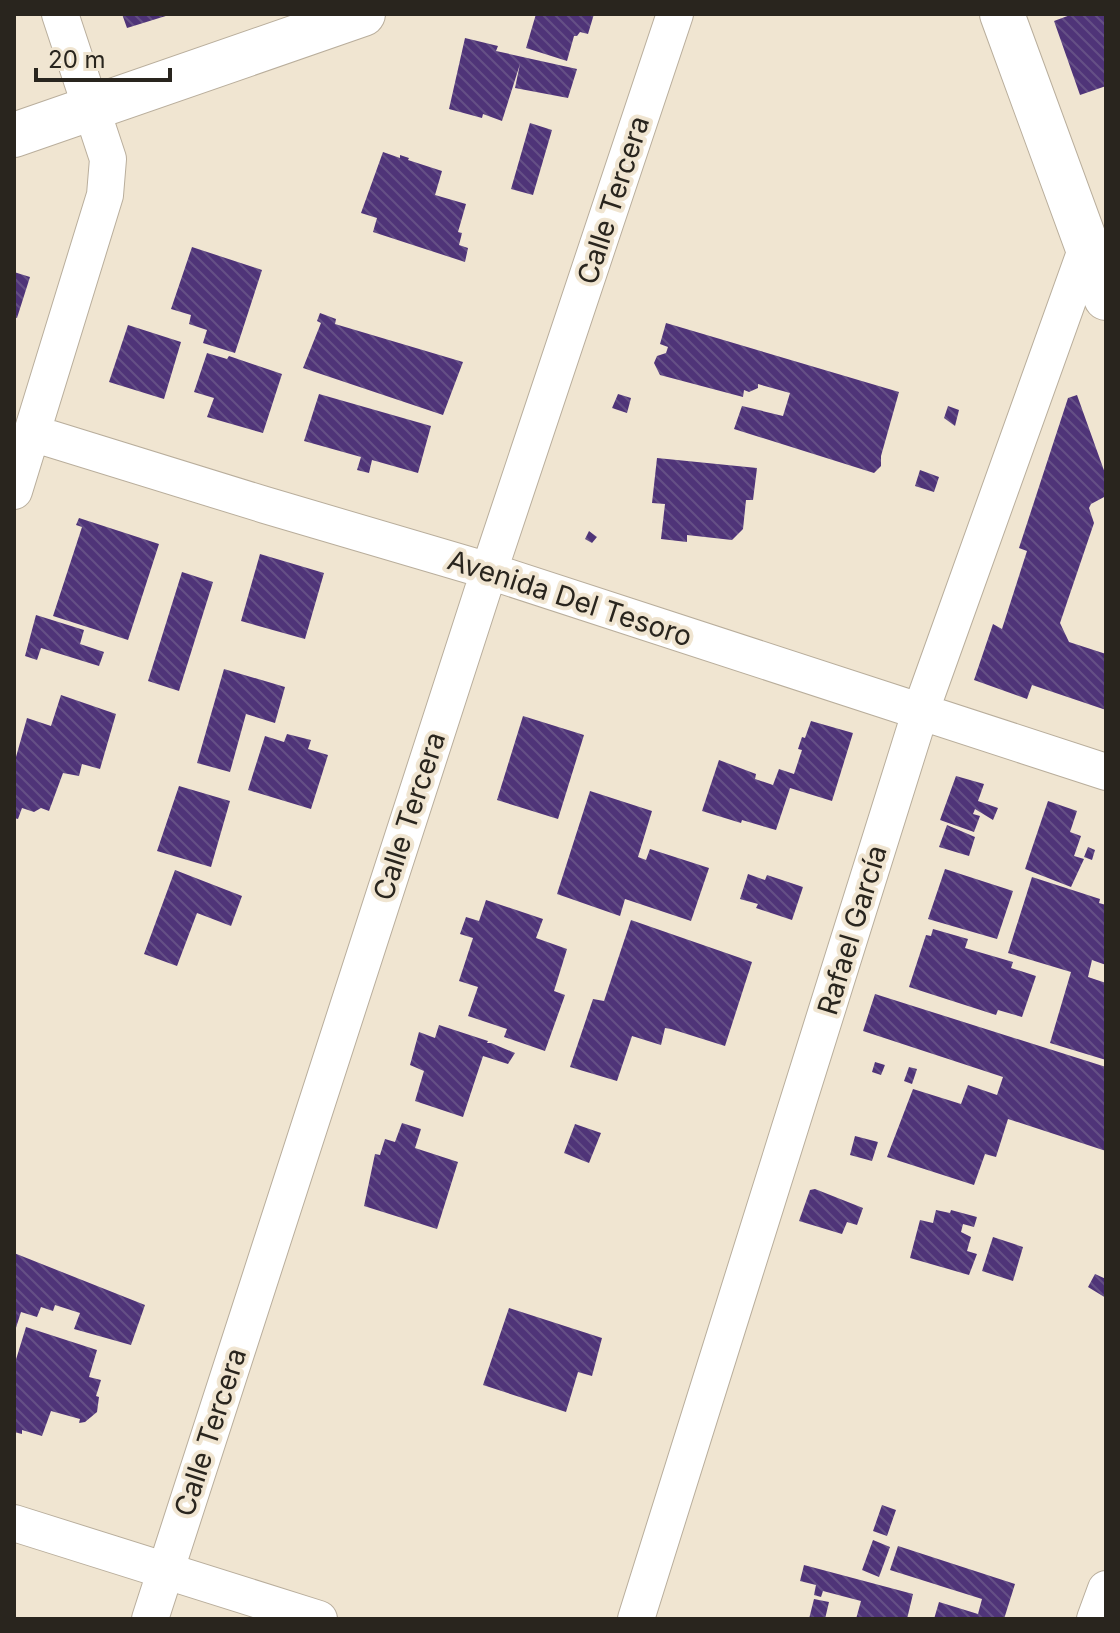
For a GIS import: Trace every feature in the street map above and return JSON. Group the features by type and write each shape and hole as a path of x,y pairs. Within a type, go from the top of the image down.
{"street":[{"path":"14,491 105,195 108,159 60,14"},
{"path":"14,135 363,14"},
{"name":"Calle Tercera","path":"150,1619 489,571 675,14"},
{"path":"1002,14 1106,298"},
{"name":"Rafael García","path":"636,1619 920,713 1087,247"},
{"name":"Avenida Del Tesoro","path":"32,433 489,571 1106,772"},
{"path":"14,1523 319,1619"},
{"path":"1095,1619 1106,1589"}],"building":[{"path":"122,14 169,14 169,15 127,28"},
{"path":"536,14 594,14 588,34 580,32 574,36 567,61 526,48"},
{"path":"1073,14 1106,14 1106,86 1080,95 1054,21"},
{"path":"465,38 498,46 496,51 577,69 568,98 515,88 520,64 502,121 483,114 482,118 449,109"},
{"path":"530,123 552,130 533,195 511,189"},
{"path":"383,152 442,171 435,195 466,204 458,232 462,233 459,245 468,248 465,262 373,232 377,218 361,213"},
{"path":"192,247 262,270 235,353 203,343 207,330 189,324 191,315 171,309"},
{"path":"14,272 30,277 17,318 14,317"},
{"path":"320,313 336,319 335,324 463,362 443,415 303,368 321,323 317,321"},
{"path":"666,323 899,392 881,466 874,473 734,429 742,406 783,416 790,393 758,384 758,388 749,392 744,390 743,397 660,375 654,363 657,356 666,353 668,347 660,344"},
{"path":"128,325 181,342 164,399 109,382"},
{"path":"207,353 227,359 229,356 282,374 263,433 207,417 214,398 194,392"},
{"path":"319,394 431,426 418,473 372,460 369,473 357,470 361,457 304,441"},
{"path":"618,394 631,398 627,413 612,408"},
{"path":"1077,395 1106,476 1106,496 1089,508 1094,523 1060,623 1069,642 1106,654 1106,710 1032,685 1027,699 974,680 993,624 1002,629 1027,551 1019,548 1068,398"},
{"path":"948,406 959,410 955,426 944,418"},
{"path":"657,458 757,468 753,500 746,500 743,529 732,540 687,535 687,542 661,539 665,504 652,503"},
{"path":"920,470 939,477 934,492 915,486"},
{"path":"79,518 159,544 128,640 53,616 82,527 76,525"},
{"path":"589,531 597,537 592,543 585,539"},
{"path":"260,554 324,573 305,639 241,621"},
{"path":"182,572 213,582 179,691 148,681"},
{"path":"36,615 84,630 80,644 104,652 99,666 41,648 37,660 25,656"},
{"path":"224,669 285,687 275,723 246,714 230,772 197,763"},
{"path":"61,695 116,714 100,769 82,764 79,776 63,773 49,811 41,808 34,812 22,808 18,819 14,818 14,764 27,718 51,726"},
{"path":"523,716 584,735 558,819 497,800"},
{"path":"811,721 853,733 832,801 790,788 776,830 702,811 719,760 756,774 755,779 773,785 779,769 794,774 802,750 798,749"},
{"path":"287,734 311,740 308,749 328,755 311,809 248,790 265,736 284,742"},
{"path":"956,776 984,784 978,801 998,808 993,820 975,809 973,814 980,816 974,832 940,820"},
{"path":"179,786 230,801 211,867 157,851"},
{"path":"590,791 652,811 638,857 646,860 650,849 709,868 691,921 625,899 620,916 557,894"},
{"path":"1048,801 1077,811 1070,832 1081,836 1074,856 1084,859 1071,887 1025,869"},
{"path":"947,825 975,837 969,856 939,847"},
{"path":"1088,847 1095,850 1092,860 1084,857"},
{"path":"945,869 1013,891 997,939 928,919"},
{"path":"175,870 242,896 231,926 197,913 177,966 144,954"},
{"path":"748,874 765,880 767,875 803,887 792,920 740,899"},
{"path":"1032,877 1100,899 1099,903 1106,905 1106,965 1092,960 1088,977 1106,983 1106,1060 1050,1043 1071,972 1008,953"},
{"path":"486,900 543,919 536,938 567,949 554,991 565,995 545,1051 504,1037 507,1029 468,1016 478,987 459,981 473,938 460,934 466,917 479,921"},
{"path":"631,920 752,962 725,1046 665,1028 661,1045 632,1036 617,1081 570,1067 593,999 604,1001"},
{"path":"933,929 968,939 965,948 1013,962 1011,968 1036,976 1022,1017 998,1010 996,1015 909,987 926,935 931,936"},
{"path":"875,994 1106,1067 1106,1151 1008,1119 996,1157 985,1154 974,1185 887,1157 913,1089 961,1104 968,1085 997,1095 1003,1077 863,1031"},
{"path":"439,1025 515,1053 508,1064 483,1056 463,1117 415,1101 424,1071 410,1065 419,1032 435,1038"},
{"path":"875,1062 885,1065 881,1075 872,1072"},
{"path":"909,1067 917,1069 912,1084 904,1081"},
{"path":"402,1123 421,1129 415,1148 458,1162 437,1229 364,1206 375,1154 380,1155 385,1139 395,1142"},
{"path":"575,1124 601,1133 589,1163 564,1153"},
{"path":"855,1136 878,1142 872,1161 850,1155"},
{"path":"815,1189 863,1208 857,1225 847,1222 842,1234 799,1221 810,1190"},
{"path":"936,1210 950,1213 951,1210 977,1217 974,1227 963,1224 961,1232 971,1237 967,1251 977,1254 969,1275 910,1258 920,1220 933,1223"},
{"path":"993,1237 1023,1247 1013,1281 982,1271"},
{"path":"14,1253 145,1305 131,1345 74,1329 80,1313 55,1305 53,1311 41,1307 37,1317 21,1312 14,1334"},
{"path":"1095,1274 1106,1279 1106,1298 1088,1287"},
{"path":"509,1308 602,1338 592,1376 578,1372 566,1412 483,1385"},
{"path":"26,1327 97,1350 89,1377 101,1380 96,1396 99,1397 97,1412 85,1422 79,1423 80,1419 51,1411 42,1436 22,1430 22,1434 14,1432 14,1366"},
{"path":"882,1505 896,1510 887,1536 873,1531"},
{"path":"873,1540 890,1547 879,1577 862,1570"},
{"path":"898,1546 1015,1584 1004,1619 934,1619 939,1602 978,1614 982,1599 890,1570"},
{"path":"804,1565 913,1594 907,1619 856,1619 861,1601 823,1591 821,1597 814,1595 816,1585 800,1581"},
{"path":"814,1599 829,1602 825,1619 809,1619"}]}
